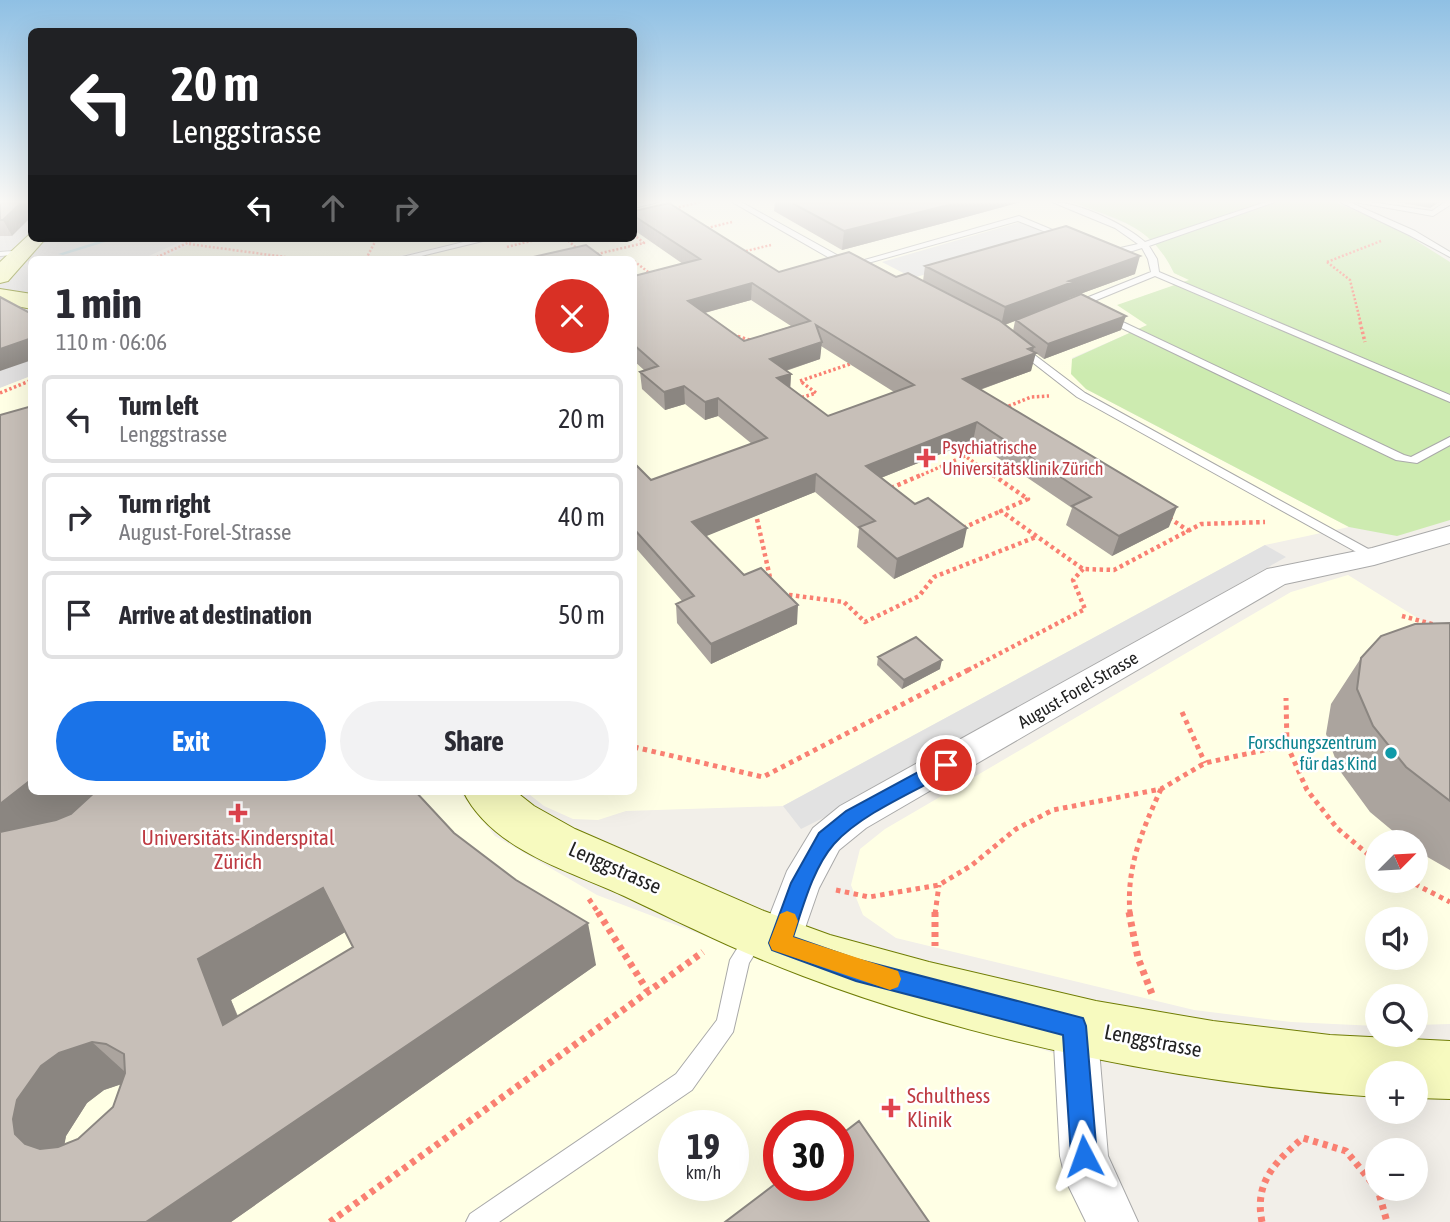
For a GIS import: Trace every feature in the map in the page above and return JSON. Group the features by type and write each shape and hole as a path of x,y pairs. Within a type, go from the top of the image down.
{"street":[{"path":"0,276 15,259"},
{"path":"0,296 28,301"},
{"name":"August-Forel-Strasse","path":"769,938 827,839 853,817 1277,576 1374,556 1450,534"},
{"name":"Lenggstrasse","path":"490,795 522,824 769,938 856,970 1075,1026 1189,1049 1345,1066 1450,1070"},
{"path":"1075,1026 1084,1156 1091,1181 1113,1222"}],"lane":[{"path":"839,259 872,259"},
{"path":"1153,259 1156,264 1155,273"},
{"path":"865,261 876,267"},
{"path":"1450,398 1155,273 1074,306 1399,458 1413,461 1450,440"},
{"path":"1010,341 1081,395 1374,556"},
{"path":"478,1222 684,1082 726,1025 740,960 769,938"}],"path":[{"path":"1335,259 1327,262 1350,280 1371,365"},
{"path":"637,264 658,280"},
{"path":"727,337 738,334 750,341 762,338"},
{"path":"794,400 816,393 800,381 859,362"},
{"path":"0,393 28,382"},
{"path":"995,411 1031,397 1081,395"},
{"path":"901,496 890,488 965,456 1028,499 951,534"},
{"path":"1001,511 1083,569 1114,570 1201,524 1306,520"},
{"path":"1167,517 1189,531"},
{"path":"757,519 774,593 844,602 865,622 919,596 934,577 1037,536"},
{"path":"637,748 763,777 1085,609 1073,580 1083,569"},
{"path":"1402,616 1438,626"},
{"path":"1286,698 1287,745 1307,790 1337,828 1365,852"},
{"path":"1182,712 1205,763"},
{"path":"801,883 869,897 939,885 972,866 1016,829 1053,810 1161,789 1205,763 1287,745"},
{"path":"1153,997 1138,964 1131,924 1130,881 1136,845 1161,789"},
{"path":"936,957 933,919 939,885"},
{"path":"1428,890 1450,902"},
{"path":"587,896 647,989"},
{"path":"330,1222 647,989 710,948"},
{"path":"1262,1222 1259,1206 1272,1165 1303,1138 1346,1151 1378,1190 1387,1222"}],"shaded area":[{"path":"0,259 28,259 28,377 0,388"},
{"name":"Psychiatrische Universitätsklinik Zürich","path":"637,259 1167,259 1174,273 1190,280 1118,305 1148,325 1072,358 1086,389 1349,527 1265,545 783,806 626,811 598,820 573,819 544,806 530,795 637,795"},
{"path":"892,259 976,259 913,278 882,262"},
{"name":"Universitäts-Kinderspital Zürich","path":"28,377 28,795 462,795 495,836 597,895 803,973 1063,1056 1092,1222 0,1222 0,388"},
{"path":"1265,545 1286,557 839,810 801,829 783,806"},
{"path":"1348,575 1450,638 1450,1024 1428,1025 1428,984 1365,984 1365,1025 1291,1022 1194,1010 896,938 863,915 851,885 860,849 885,829 1291,592"}],"green space":[{"path":"1166,259 1445,259 1450,262 1450,520 1397,536 1349,527 1086,389 1071,374 1072,359 1147,325 1117,305 1189,280 1174,273"}],"building":[{"path":"700,259 758,259 779,272 824,259 862,259 896,277 908,273 999,320 1034,347 1028,349 1036,353 963,379 1177,507 1119,536 1072,506 1091,497 977,422 866,466 915,504 928,498 967,528 897,559 859,527 875,521 816,474 692,522 744,575 761,568 798,605 711,644 676,604 694,596 637,532 637,466 651,480 767,438 718,398 705,402 684,386 664,392 640,372 658,366 637,348 637,275","holes":["752,283 810,321 744,341 688,301","816,325 914,385 828,416 777,378 791,374 770,359 822,342"]},
{"path":"950,259 1131,259 1005,307 925,266"},
{"path":"1081,294 1126,316 1048,344 1016,320"},
{"path":"0,297 28,312 28,339 0,349"},
{"path":"28,407 28,782 0,804 0,415"},
{"path":"1450,623 1450,801 1406,767 1373,726 1357,689 1361,658 1381,636 1415,624"},
{"path":"916,637 942,660 904,680 878,657"},
{"path":"92,795 419,795 454,833 516,880 588,923 146,1222 0,1222 0,832 56,820 71,814","holes":["323,888 353,947 223,1025 198,959","92,1042 106,1044 124,1054 125,1073 113,1107 78,1139 58,1147 40,1149 25,1144 15,1134 13,1119 17,1100 41,1066 59,1053"]},
{"path":"859,1121 929,1222 725,1222 763,1193 763,1201 854,1201 854,1125"}],"slow traffic":[{"path":"787,921 780,943 890,979"}],"place":[{"name":"Psychiatrische Universitätsklinik Zürich","path":"926,458"},
{"name":"Forschungszentrum für das Kind","path":"1391,753"},
{"name":"Universitäts-Kinderspital Zürich","path":"238,813"},
{"name":"Schulthess Klinik","path":"891,1108"}],"route":[{"path":"946,765 853,817 827,839 801,883 780,943 856,970 1075,1026 1084,1156"}]}
